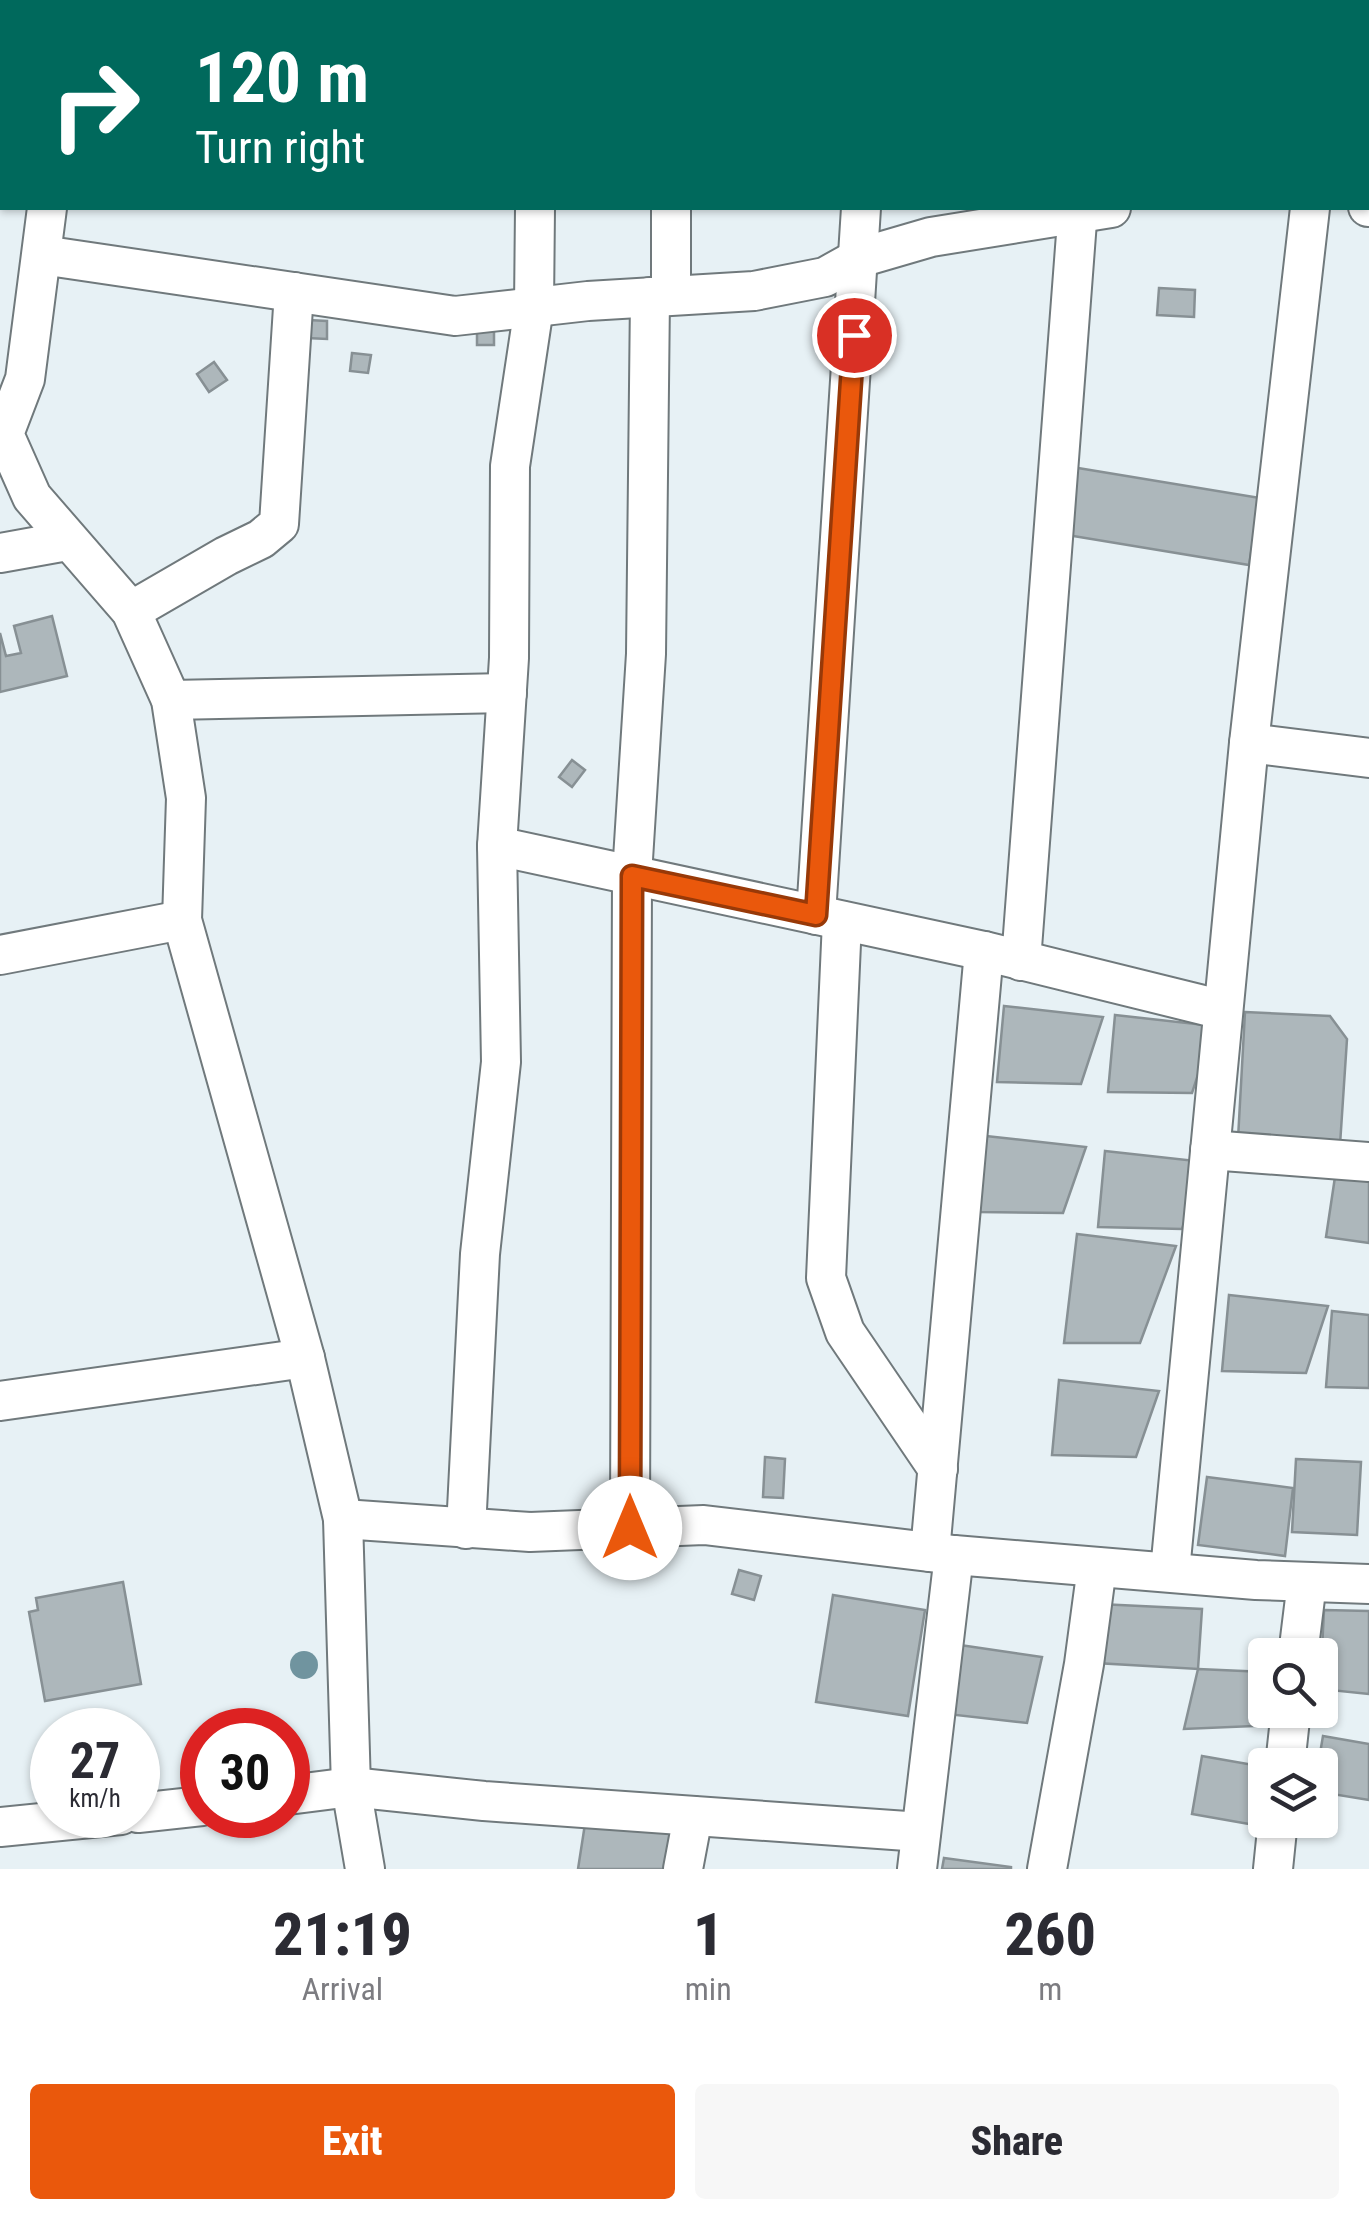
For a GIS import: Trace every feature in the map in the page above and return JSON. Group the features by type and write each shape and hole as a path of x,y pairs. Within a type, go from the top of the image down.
{"street":[{"path":"48,210 25,379 2,430 32,498 131,611 171,700 186,798 182,920 305,1358 343,1519 352,1787 365,1869"},
{"path":"466,1529 480,1254 500,1062 497,846 507,693 510,466 534,307 536,210"},
{"path":"630,1528 632,876 646,654 660,296 671,210"},
{"path":"861,210 829,918 826,1278 844,1332 938,1470"},
{"path":"42,255 455,316 772,287 824,277 859,258 930,237 1083,210"},
{"path":"1021,961 1089,210"},
{"path":"1170,1571 1248,743 1310,210"},
{"path":"131,611 262,539 280,524 294,292"},
{"path":"0,553 67,541"},
{"path":"171,700 507,693"},
{"path":"1248,743 1369,758"},
{"path":"497,846 984,952 1224,1010"},
{"path":"0,955 182,920"},
{"path":"310,1792 352,1787 693,1816 919,1850 942,1554 938,1470 984,952"},
{"path":"1210,1150 1369,1162"},
{"path":"0,1400 305,1358"},
{"path":"343,1519 530,1532 704,1525 942,1554 1369,1584"},
{"path":"1046,1869 1084,1664 1097,1567"},
{"path":"1300,1638 1307,1582"},
{"path":"683,1869 693,1816"},
{"path":"0,1827 30,1824"},
{"path":"1272,1869 1276,1838"}],"building":[{"path":"1159,288 1195,290 1194,317 1157,315"},
{"path":"308,320 327,321 327,339 307,338"},
{"path":"477,329 494,329 494,345 477,345"},
{"path":"352,353 371,355 368,373 350,371"},
{"path":"214,362 227,380 209,392 197,374"},
{"path":"1072,467 1260,498 1249,565 1061,534"},
{"path":"52,616 67,676 0,692 0,633 6,656 21,653 14,626"},
{"path":"572,760 585,770 572,787 559,777"},
{"path":"1004,1006 1103,1017 1081,1084 997,1082"},
{"path":"1245,1012 1330,1016 1347,1039 1340,1145 1238,1139"},
{"path":"1115,1015 1214,1026 1192,1093 1108,1092"},
{"path":"986,1136 1086,1147 1063,1213 979,1212"},
{"path":"1105,1151 1205,1162 1182,1229 1098,1227"},
{"path":"1335,1177 1369,1181 1369,1243 1326,1237"},
{"path":"1077,1234 1176,1246 1140,1343 1064,1343"},
{"path":"1229,1295 1328,1306 1306,1373 1222,1371"},
{"path":"1332,1311 1369,1315 1369,1388 1326,1387"},
{"path":"1059,1380 1159,1391 1136,1457 1052,1455"},
{"path":"765,1457 785,1459 783,1498 763,1497"},
{"path":"1296,1459 1361,1462 1357,1535 1292,1532"},
{"path":"1207,1477 1293,1488 1285,1556 1198,1545"},
{"path":"739,1570 761,1576 754,1600 732,1594"},
{"path":"123,1582 141,1684 45,1701 29,1612 38,1610 36,1598"},
{"path":"833,1595 925,1610 908,1716 816,1702"},
{"path":"1099,1604 1202,1609 1198,1669 1096,1663"},
{"path":"1324,1610 1369,1611 1369,1694 1338,1691 1338,1638 1323,1638"},
{"path":"960,1645 1042,1657 1027,1723 947,1714"},
{"path":"1198,1669 1248,1671 1248,1726 1184,1729"},
{"path":"1323,1736 1369,1744 1369,1800 1338,1795 1338,1748 1321,1748"},
{"path":"1202,1756 1248,1764 1248,1824 1192,1814"},
{"path":"587,1811 680,1824 673,1869 578,1869"},
{"path":"944,1858 1011,1867 1011,1869 942,1869"}],"route":[{"path":"630,1528 632,876 816,915 854,335"}]}
